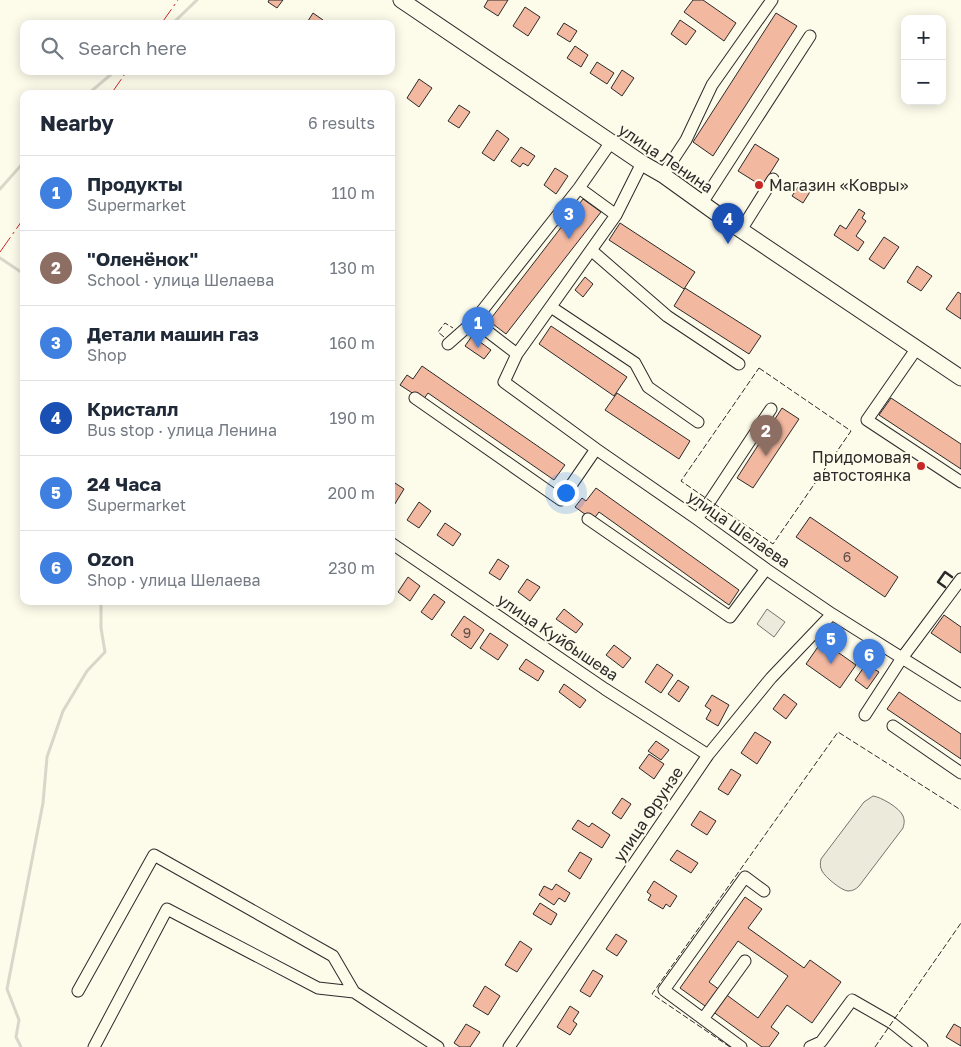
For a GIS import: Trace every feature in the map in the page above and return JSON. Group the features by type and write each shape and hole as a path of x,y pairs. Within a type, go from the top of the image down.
{"main road":[{"name":"улица Ленина","path":"401,0 610,142 663,175 741,230 961,378"}],"street":[{"path":"663,175 686,140 712,85 772,0"},
{"path":"702,203 810,36"},
{"path":"448,344 474,321 579,188 610,142"},
{"path":"474,321 518,354 616,215 642,163"},
{"path":"741,230 773,179"},
{"path":"579,188 616,215"},
{"path":"591,250 666,316 738,364"},
{"path":"551,307 635,363 648,387 698,422"},
{"path":"917,348 867,420 961,482"},
{"name":"улица Шелаева","path":"518,354 504,382 766,569 832,614 961,696"},
{"path":"415,398 561,500 596,449"},
{"path":"697,519 771,409"},
{"path":"588,519 730,617 766,569"},
{"name":"улица Куйбышева","path":"395,546 605,689 708,756"},
{"path":"865,715 902,658 961,579"},
{"name":"улица Фрунзе","path":"509,1047 708,756 770,678 832,614"},
{"path":"893,726 961,772"},
{"path":"78,991 154,855 333,956 354,992 438,1047"},
{"path":"741,1047 664,990 745,877 764,891"},
{"path":"94,1047 167,909 318,988 354,992"},
{"path":"703,1019 746,961"},
{"path":"810,1047 821,1042 852,1000 892,1023 922,1047"}],"shaded area":[{"path":"767,609 785,622 774,637 757,624"},
{"path":"873,796 894,806 901,813 904,818 903,828 859,886 848,891 842,889 824,874 821,867 821,859 864,802"}],"building":[{"path":"269,0 283,0 277,8 268,2"},
{"path":"488,0 508,0 498,16 484,7"},
{"path":"693,0 703,0 736,23 724,41 684,12"},
{"path":"525,7 540,17 528,36 513,26"},
{"path":"313,13 323,20 309,20"},
{"path":"776,13 797,26 713,156 693,142"},
{"path":"680,20 696,31 686,45 671,34"},
{"path":"564,23 577,31 570,42 557,34"},
{"path":"575,46 588,55 581,67 567,58"},
{"path":"597,62 614,73 607,84 590,73"},
{"path":"622,70 634,78 622,96 611,88"},
{"path":"419,79 432,88 419,107 407,98"},
{"path":"459,105 470,112 459,128 448,121"},
{"path":"497,130 509,139 494,161 482,153"},
{"path":"755,144 779,159 762,186 738,171"},
{"path":"521,147 535,156 528,166 523,163 520,167 511,161"},
{"path":"555,168 568,176 556,194 544,185"},
{"path":"803,180 813,187 803,203 792,196"},
{"path":"583,199 601,212 506,334 489,321"},
{"path":"859,209 865,213 862,218 866,221 856,236 864,242 858,251 834,235 840,225 846,229"},
{"path":"620,223 695,272 684,289 609,240"},
{"path":"884,237 899,247 884,269 869,259"},
{"path":"917,266 932,276 921,291 907,282"},
{"path":"585,277 593,284 583,297 575,290"},
{"path":"685,288 761,336 749,354 674,306"},
{"path":"958,292 961,294 961,319 946,309"},
{"path":"551,326 627,377 614,396 539,344"},
{"path":"472,336 491,350 484,359 465,346"},
{"path":"422,366 565,465 554,480 428,393 423,400 400,385 407,375 413,379"},
{"path":"617,393 690,441 679,459 605,410"},
{"path":"891,398 961,444 961,469 879,415"},
{"path":"782,408 799,419 753,488 737,478"},
{"path":"395,483 404,489 395,504"},
{"path":"596,488 739,590 729,605 599,512 593,520 575,507 582,498 586,501"},
{"path":"419,502 431,511 419,528 407,520"},
{"path":"810,517 898,577 885,597 796,537"},
{"path":"445,523 461,534 453,546 437,535"},
{"path":"498,559 509,566 500,580 489,573"},
{"path":"408,577 420,586 410,601 398,592"},
{"path":"527,579 540,587 530,601 518,592"},
{"path":"434,594 445,602 432,620 421,612"},
{"path":"564,609 583,624 576,633 556,619"},
{"path":"944,615 961,627 961,653 931,633"},
{"path":"464,616 484,630 471,649 451,635"},
{"path":"490,633 508,645 498,660 480,648"},
{"path":"822,641 856,665 840,688 806,664"},
{"path":"614,645 631,658 623,668 606,655"},
{"path":"526,659 544,671 538,681 519,669"},
{"path":"657,664 673,675 661,693 645,682"},
{"path":"866,664 879,672 867,689 855,680"},
{"path":"678,680 689,687 679,702 668,694"},
{"path":"564,684 586,700 580,708 559,692"},
{"path":"899,692 961,734 961,759 887,709"},
{"path":"784,694 797,704 786,719 773,709"},
{"path":"712,695 729,705 718,726 706,719 711,710 705,706"},
{"path":"755,732 771,742 757,764 741,753"},
{"path":"656,741 669,750 661,760 648,751"},
{"path":"649,754 664,764 654,779 639,768"},
{"path":"731,769 741,775 728,795 718,789"},
{"path":"622,798 631,804 621,819 612,813"},
{"path":"700,811 716,821 707,835 691,825"},
{"path":"578,820 589,827 592,823 610,835 602,848 572,829"},
{"path":"677,850 698,863 691,873 670,860"},
{"path":"580,852 592,859 580,879 568,871"},
{"path":"654,881 677,896 670,907 666,904 663,909 648,900 651,895 647,892"},
{"path":"556,884 570,893 565,902 559,898 554,905 539,895 544,886 552,890"},
{"path":"745,897 762,909 748,928 804,968 810,960 841,982 812,1023 787,1005 771,1027 779,1033 769,1047 762,1047 680,988","holes":["738,941 788,976 758,1018 709,982"]},
{"path":"540,903 557,914 551,925 533,914"},
{"path":"616,934 627,941 617,956 606,949"},
{"path":"520,941 532,949 517,972 505,965"},
{"path":"593,970 603,976 590,997 580,991"},
{"path":"485,986 500,996 488,1015 473,1006"},
{"path":"570,1006 579,1012 573,1021 577,1024 570,1035 557,1027"},
{"path":"466,1024 480,1032 470,1047 460,1047 454,1043"},
{"path":"954,1024 961,1028 961,1046 946,1037"}],"waterway":[{"path":"176,20 197,0"},
{"path":"93,90 110,75"},
{"path":"0,189 20,166"},
{"path":"0,258 20,271"},
{"path":"21,1047 16,1037 19,1020 7,989 43,803 47,757 63,711 87,671 105,652 101,628 101,605"}],"fence":[{"path":"444,337 438,332 445,323 453,328"},
{"path":"759,368 851,431 773,544 681,481 759,368"},
{"path":"730,1047 652,994 838,732 961,810"},
{"path":"875,1047 961,923"}],"wall":[{"path":"945,587 938,582 945,572 952,577"}],"power":[{"path":"164,20 178,0"},
{"path":"114,90 124,75"},
{"path":"0,252 20,224"}],"place":[{"name":"Магазин «Ковры»","path":"759,185"},
{"name":"Детали машин газ","path":"569,239"},
{"name":"Кристалл","path":"728,244"},
{"name":"Продукты","path":"478,348"},
{"name":"\"Оленёнок\"","path":"766,456"},
{"name":"Придомовая автостоянка","path":"921,466"},
{"name":"24 Часа","path":"831,664"},
{"name":"Ozon","path":"869,680"}]}
